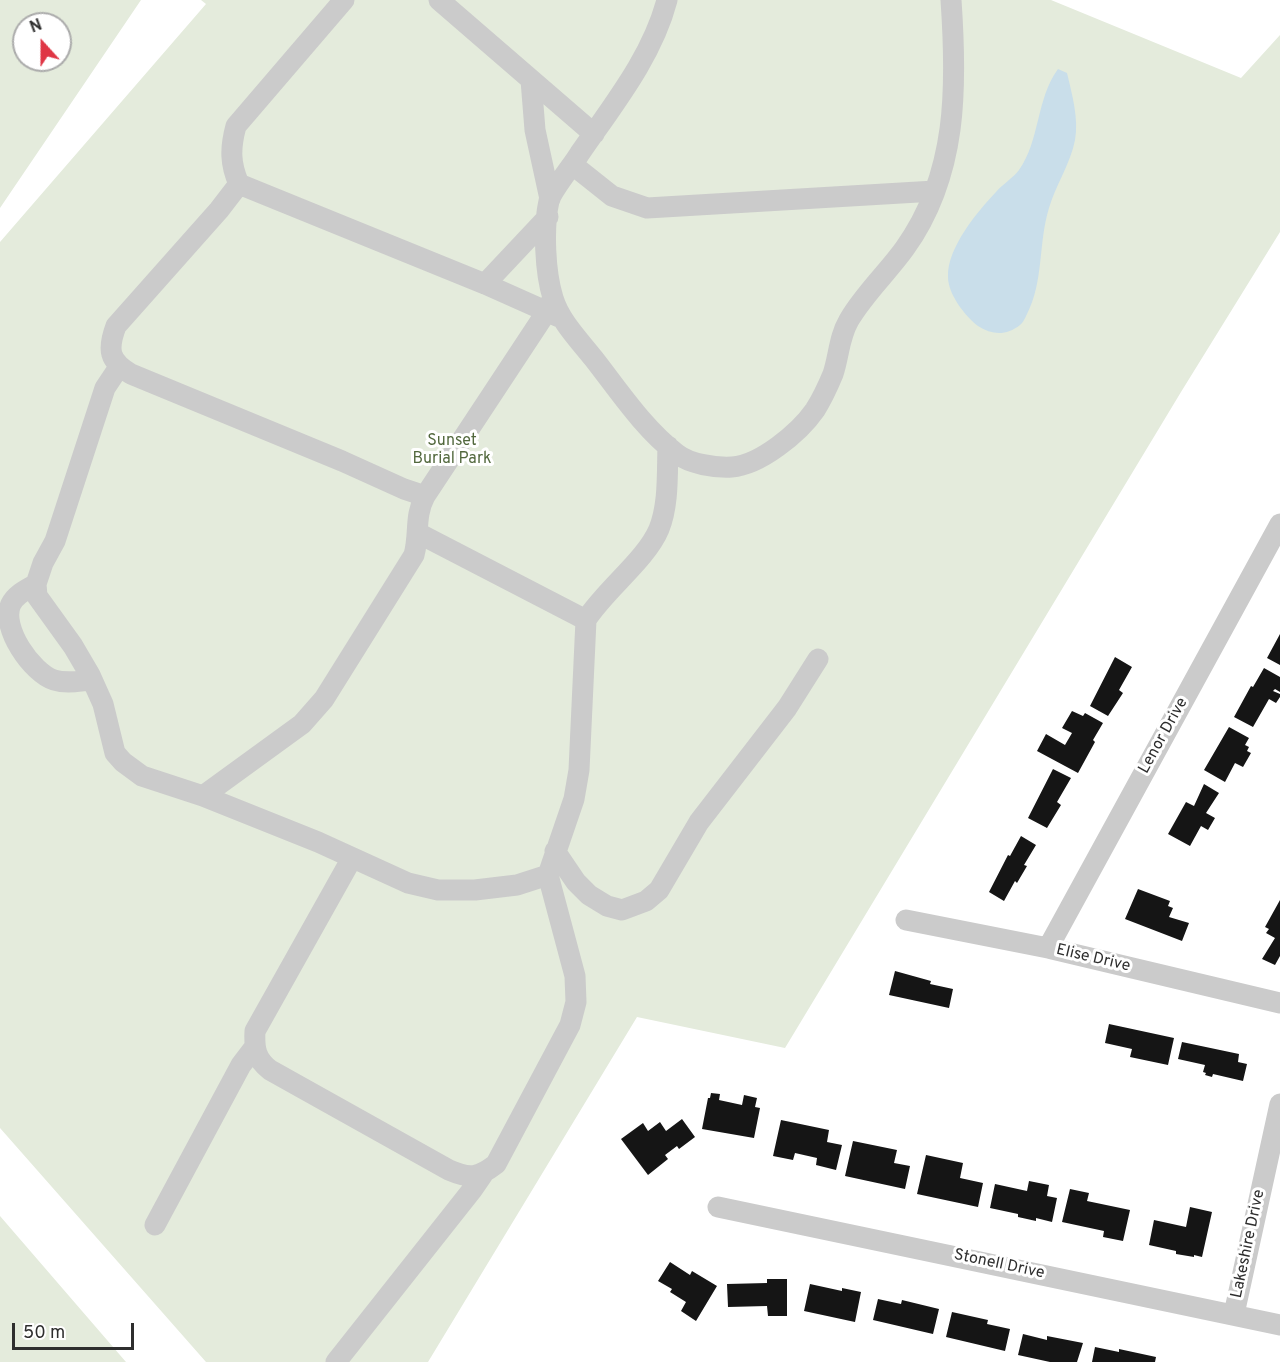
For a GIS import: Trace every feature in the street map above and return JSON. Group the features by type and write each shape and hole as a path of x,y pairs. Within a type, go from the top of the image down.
{"street":[{"path":"344,0 236,126 231,145 232,169 239,184 554,310"},
{"path":"439,0 594,134"},
{"path":"485,284 549,208 573,165 650,46 663,17 667,0"},
{"path":"531,80 535,130 549,208 546,243 547,270 554,310 630,405 679,456 706,465 733,467 755,460 775,448 815,411 834,370 842,335 849,319 906,247 925,215 935,191 949,142 954,96 951,0"},
{"path":"573,165 612,196 647,208 935,191"},
{"path":"239,184 116,326 110,342 111,353 119,367 425,496"},
{"path":"202,796 302,724 324,699 414,555 418,533 418,509 425,496 554,310"},
{"path":"119,367 105,388 55,541 43,563 36,584 37,596 73,646 92,680 103,704 115,753 142,776 202,796 408,883 438,890 475,890 518,885 548,875"},
{"path":"336,1362 483,1174 496,1164 570,1025 576,1002 575,976 548,875 555,851 565,830 579,770 586,620 647,549 659,530 664,510 668,446"},
{"name":"Lenor Drive","path":"1048,948 1280,524"},
{"path":"418,533 586,620"},
{"path":"36,584 17,595 9,606 7,618 11,631 27,659 40,672 52,679 69,683 92,680"},
{"path":"555,851 576,882 589,895 607,906 622,910 646,902 659,890 699,822 787,708 818,659"},
{"path":"352,858 255,1031 254,1048 260,1062 270,1070 449,1170 466,1177 483,1174"},
{"name":"Elise Drive","path":"906,920 1048,948 1280,1003"},
{"path":"155,1225 242,1065 254,1048"},
{"name":"Lakeshire Drive","path":"1234,1314 1280,1104"},
{"name":"Stonell Drive","path":"718,1207 1280,1325"}],"green space":[{"path":"0,0 141,0 0,208"},
{"name":"Sunset Burial Park","path":"201,0 1051,0 1241,78 1280,35 1280,232 785,1048 637,1017 428,1362 206,1362 0,1128 0,242 206,4"},
{"path":"0,1216 126,1362 0,1362"}],"water":[{"path":"1058,69 1067,73 1073,98 1076,115 1075,140 1067,166 1049,208 1043,235 1039,275 1027,314 1015,329 1004,333 994,333 978,326 958,304 949,284 949,266 952,254 964,231 996,192 1017,173 1026,159 1046,93"}],"building":[{"path":"1280,634 1280,665 1267,658"},
{"path":"1115,657 1132,667 1119,690 1123,693 1108,716 1090,706"},
{"path":"1264,668 1280,677 1280,692 1275,689 1273,691 1280,694 1280,697 1276,703 1269,699 1253,727 1234,717"},
{"path":"1072,711 1083,716 1085,713 1103,723 1078,773 1037,751 1046,734 1065,745 1072,733 1062,728"},
{"path":"1229,727 1249,738 1245,745 1249,747 1247,751 1251,753 1243,767 1235,763 1225,782 1204,770"},
{"path":"1053,769 1071,778 1057,802 1061,805 1047,828 1028,818"},
{"path":"1204,784 1219,793 1206,813 1215,818 1208,830 1201,826 1190,846 1168,834 1186,802 1194,806"},
{"path":"1021,836 1036,845 1024,865 1027,866 1004,901 989,892 1008,855 1010,856"},
{"path":"1138,889 1170,901 1168,906 1173,908 1169,917 1189,923 1182,941 1125,919"},
{"path":"1280,900 1280,956 1275,965 1262,959 1275,938 1266,933 1269,929 1265,927"},
{"path":"895,971 931,981 930,984 953,989 949,1008 889,995"},
{"path":"1109,1024 1174,1038 1168,1065 1130,1057 1132,1049 1105,1043"},
{"path":"1182,1042 1239,1054 1238,1062 1247,1064 1243,1081 1213,1074 1212,1077 1205,1075 1206,1073 1203,1072 1205,1065 1178,1059"},
{"path":"711,1093 720,1094 719,1100 742,1105 744,1095 757,1098 755,1107 760,1108 754,1138 702,1129"},
{"path":"682,1119 695,1137 679,1149 677,1146 665,1155 668,1159 648,1175 621,1139 643,1123 648,1131 660,1122 666,1131"},
{"path":"781,1120 829,1130 827,1142 842,1145 836,1170 816,1165 817,1158 795,1153 793,1160 773,1156"},
{"path":"853,1141 897,1150 894,1163 910,1166 905,1189 845,1176"},
{"path":"926,1155 963,1163 960,1178 983,1183 978,1207 917,1194"},
{"path":"1029,1181 1049,1185 1047,1196 1057,1198 1052,1222 1018,1217 1018,1214 990,1208 995,1184 1027,1191"},
{"path":"1070,1189 1089,1193 1087,1201 1130,1210 1123,1241 1103,1237 1104,1231 1062,1222"},
{"path":"1190,1207 1212,1212 1202,1257 1176,1254 1176,1251 1149,1245 1154,1220 1186,1227"},
{"path":"670,1262 690,1275 692,1271 717,1286 696,1321 681,1311 686,1302 670,1292 672,1289 658,1281"},
{"path":"767,1279 787,1279 787,1316 768,1316 767,1306 728,1307 727,1284 767,1283"},
{"path":"810,1284 842,1291 842,1288 861,1292 855,1322 804,1311"},
{"path":"878,1299 901,1304 902,1300 939,1309 933,1334 873,1320"},
{"path":"952,1312 988,1320 987,1324 1010,1329 1005,1351 946,1337"},
{"path":"1023,1334 1047,1340 1047,1336 1083,1343 1077,1362 1050,1362 1018,1355"},
{"path":"1095,1347 1119,1352 1119,1349 1156,1357 1155,1362 1092,1362"}]}
